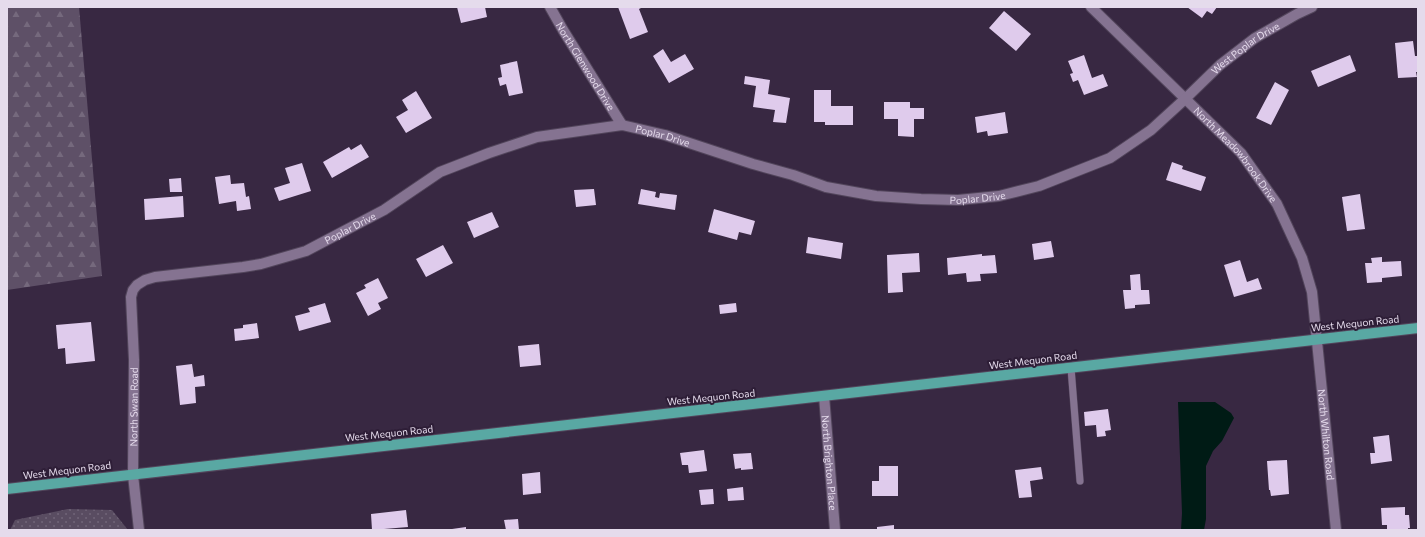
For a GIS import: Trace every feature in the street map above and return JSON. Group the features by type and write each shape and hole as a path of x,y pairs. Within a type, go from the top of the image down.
{"main road":[{"name":"West Mequon Road","path":"7,489 1418,328"}],"street":[{"name":"North Glenwood Drive","path":"550,7 622,125"},
{"name":"North Meadowbrook Drive","path":"1091,7 1241,153 1277,204 1302,258 1312,292 1317,340"},
{"name":"West Poplar Drive","path":"1185,99 1220,65 1255,38 1312,7"},
{"name":"Poplar Drive","path":"137,285 145,280 155,277 249,266 306,251 384,210 440,172 489,153 537,137 622,125 666,135 753,164 793,175 826,187 876,196 958,200 999,196 1039,186 1110,158 1151,130 1185,99"},
{"name":"North Swan Road","path":"137,285 133,290 130,305 134,360 133,474 139,530"},
{"name":"North Whilton Road","path":"1317,340 1336,530"},
{"name":"North Brighton Place","path":"824,396 835,530"}],"lane":[{"path":"1072,368 1080,481"}],"shaded area":[{"path":"1178,402 1215,402 1231,413 1234,418 1222,441 1213,451 1206,466 1206,519 1204,530 1181,530 1182,513"},
{"path":"68,509 112,510 128,530 10,530 15,520"}],"green space":[{"path":"7,7 79,7 102,276 7,290"}],"building":[{"path":"457,7 485,7 487,17 461,23"},
{"path":"618,7 643,7 639,9 648,32 630,39"},
{"path":"1187,7 1217,7 1212,14 1207,11 1202,18"},
{"path":"1004,11 1031,34 1016,51 989,28"},
{"path":"1413,41 1415,56 1418,56 1418,72 1416,72 1417,77 1398,78 1395,43"},
{"path":"663,49 671,62 685,54 694,69 669,83 653,56"},
{"path":"1084,55 1092,78 1103,74 1108,86 1084,95 1078,80 1073,82 1070,74 1073,73 1068,61"},
{"path":"1350,55 1356,71 1318,87 1311,71"},
{"path":"517,61 523,93 509,96 506,84 500,86 498,78 502,77 500,65"},
{"path":"745,76 770,80 768,94 790,98 786,123 773,122 775,110 753,107 756,86 744,84"},
{"path":"1275,82 1289,90 1271,125 1256,118"},
{"path":"814,90 831,90 831,106 853,106 853,125 825,125 825,122 814,122"},
{"path":"416,91 432,118 406,133 396,117 408,110 402,100"},
{"path":"884,102 910,102 910,108 924,108 924,119 914,119 914,137 898,136 898,119 884,119"},
{"path":"1005,112 1008,133 988,136 987,131 977,133 975,117"},
{"path":"361,144 369,157 332,178 323,162 349,147 351,150"},
{"path":"1172,162 1183,166 1182,169 1206,177 1201,191 1166,180"},
{"path":"302,163 311,191 279,201 274,188 290,183 285,168"},
{"path":"230,175 231,184 244,183 246,197 249,196 251,209 237,211 236,201 219,204 215,177"},
{"path":"181,178 182,192 170,192 169,179"},
{"path":"594,189 596,205 576,207 574,190"},
{"path":"641,189 656,192 655,197 659,198 660,193 677,195 675,210 638,204"},
{"path":"1360,194 1365,229 1347,231 1342,197"},
{"path":"183,196 184,217 145,220 144,199"},
{"path":"714,209 755,221 751,235 739,232 737,240 708,232"},
{"path":"492,212 499,227 474,238 467,222"},
{"path":"808,237 843,243 841,259 806,253"},
{"path":"1051,241 1054,257 1034,260 1032,244"},
{"path":"443,245 453,263 426,277 416,259"},
{"path":"919,253 920,272 902,273 903,292 888,293 887,255"},
{"path":"982,254 982,256 995,255 997,273 980,274 981,281 967,282 966,273 948,275 947,258"},
{"path":"1382,257 1382,262 1401,261 1402,276 1382,278 1382,282 1367,283 1365,263 1372,263 1371,258"},
{"path":"1240,260 1247,282 1258,278 1262,289 1234,297 1224,265"},
{"path":"1140,274 1141,290 1149,290 1150,304 1135,305 1135,308 1125,309 1123,290 1131,290 1130,275"},
{"path":"378,278 388,298 378,303 381,309 368,316 356,293 366,288 364,285"},
{"path":"325,303 331,322 299,331 295,316 310,312 308,308"},
{"path":"736,303 737,312 720,314 719,305"},
{"path":"91,322 95,361 66,364 65,348 58,349 56,325"},
{"path":"257,323 259,338 235,341 234,329 243,328 243,325"},
{"path":"539,344 541,365 520,367 518,346"},
{"path":"192,364 194,377 204,375 205,386 195,387 196,403 180,405 176,366"},
{"path":"1108,409 1111,430 1105,431 1106,436 1097,437 1096,425 1085,426 1084,412"},
{"path":"1389,435 1392,461 1371,464 1370,453 1375,453 1373,437"},
{"path":"704,450 707,471 689,473 688,465 682,465 680,453"},
{"path":"751,453 753,469 735,469 733,454"},
{"path":"1287,460 1289,494 1271,496 1269,490 1267,461"},
{"path":"879,466 898,466 898,496 872,496 872,481 879,481"},
{"path":"1041,467 1043,479 1030,481 1032,497 1019,498 1015,470"},
{"path":"540,472 541,493 523,495 522,474"},
{"path":"743,487 744,500 728,501 727,489"},
{"path":"713,489 714,504 701,505 699,490"},
{"path":"1405,507 1405,515 1409,515 1410,528 1408,528 1408,530 1387,530 1387,525 1382,525 1381,508"},
{"path":"406,510 408,527 372,530 371,514"},
{"path":"518,519 519,530 506,530 504,520"},
{"path":"894,525 894,530 877,530 877,527"},
{"path":"466,527 466,530 452,530 452,529"}]}
